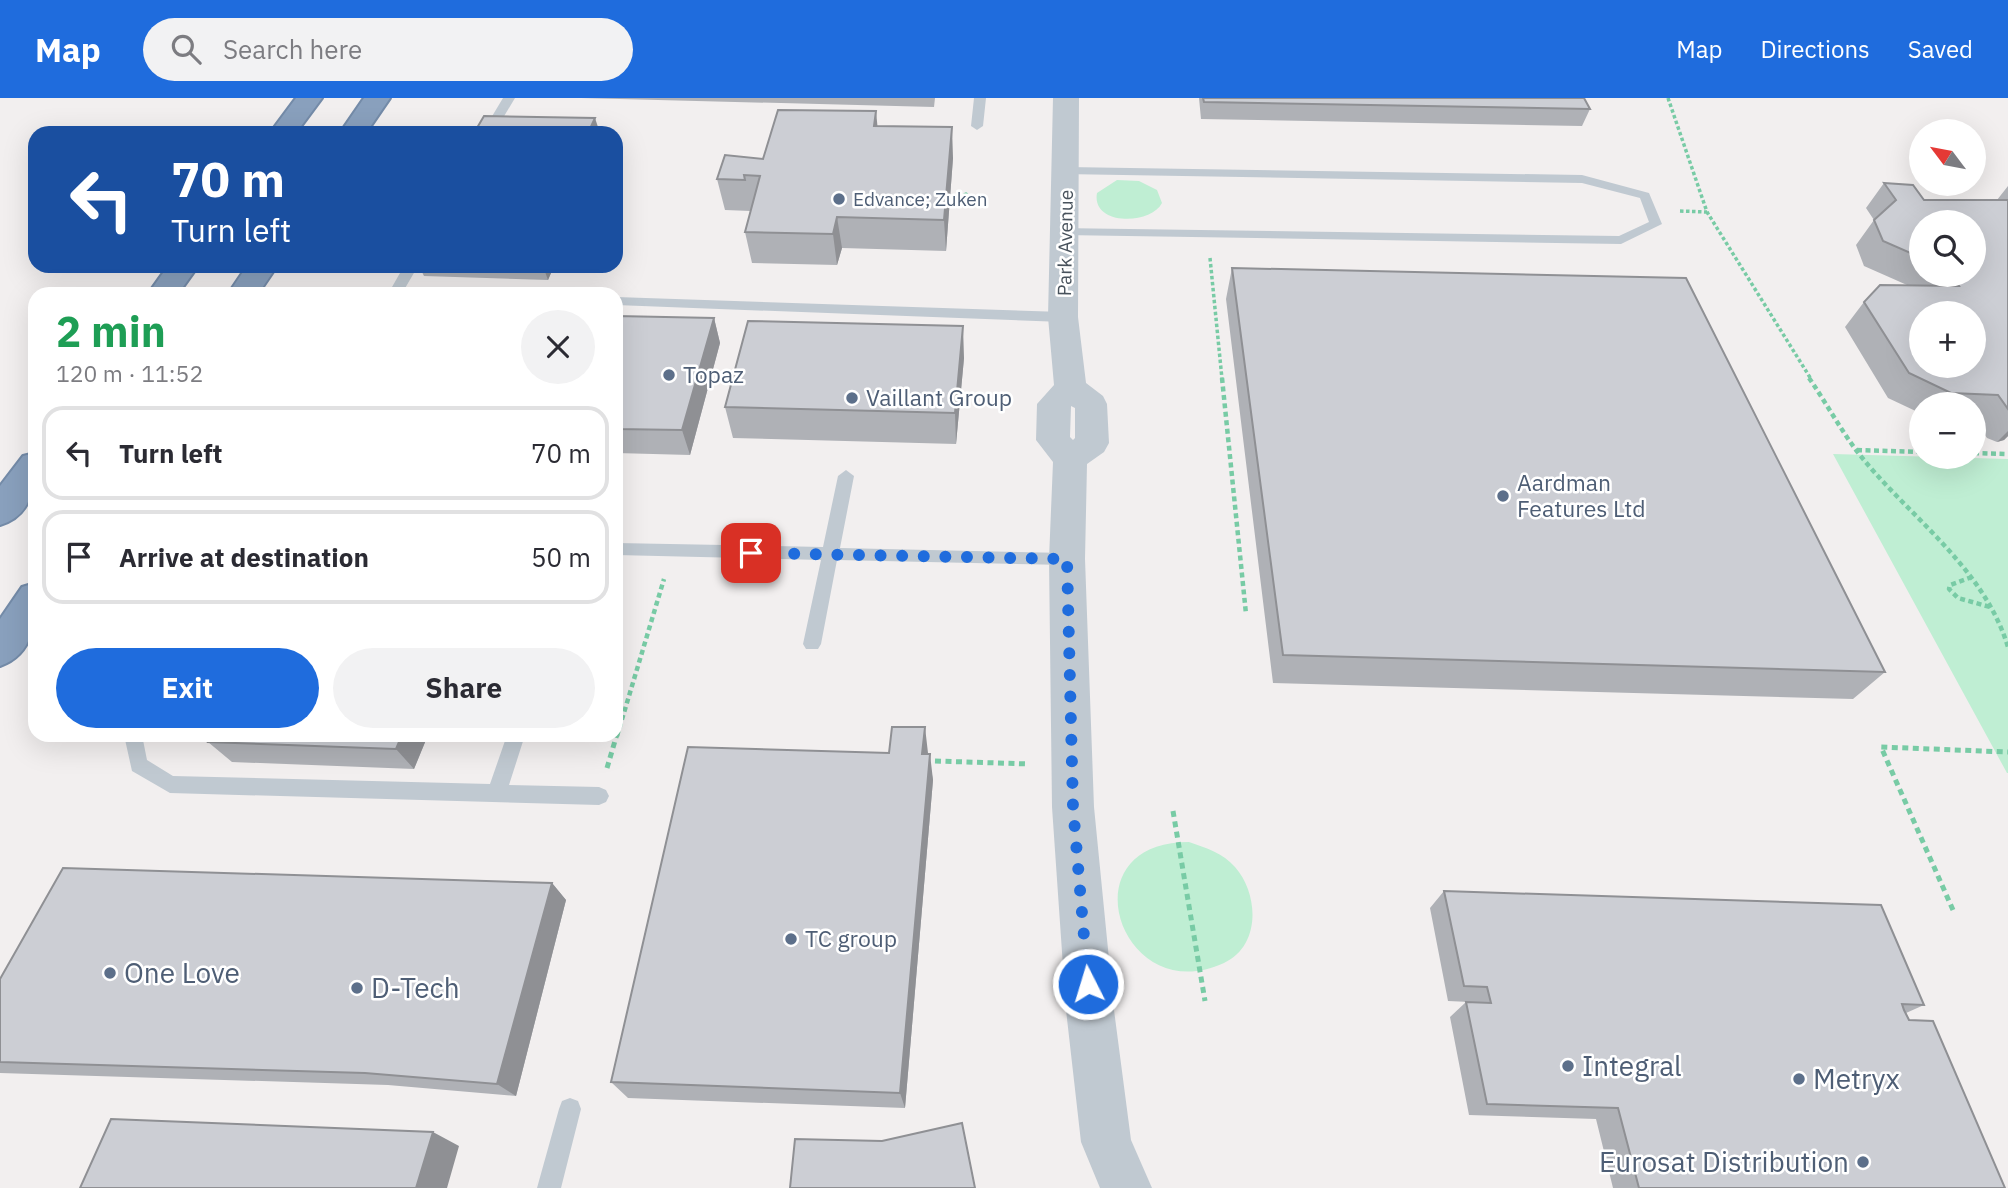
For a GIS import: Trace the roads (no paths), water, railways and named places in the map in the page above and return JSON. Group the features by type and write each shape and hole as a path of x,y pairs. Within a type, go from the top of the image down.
{"highway":[{"path":"288,126 309,98"},
{"path":"358,126 377,98"},
{"path":"0,512 28,474"},
{"path":"0,650 28,608"}],"street":[{"name":"Park Avenue","path":"1066,98 1063,317 1070,388 1091,404 1092,433 1092,443 1070,459 1067,559 1071,765 1090,1010 1106,1142 1126,1188"}],"lane":[{"path":"492,126 509,98"},
{"path":"977,126 980,98"},
{"path":"1063,231 1621,240 1656,224 1645,197 1582,178 1066,171"},
{"path":"623,301 1063,317"},
{"path":"813,644 846,476"},
{"path":"623,549 1067,559"},
{"path":"134,742 139,765 170,784 598,796"},
{"path":"497,792 514,742"},
{"path":"550,1188 570,1109"}],"place":[{"name":"Edvance; Zuken","path":"839,199"},
{"name":"Topaz","path":"669,375"},
{"name":"Vaillant Group","path":"852,398"},
{"name":"Aardman Features Ltd","path":"1503,496"},
{"name":"TC group","path":"791,939"},
{"name":"One Love","path":"110,973"},
{"name":"D-Tech","path":"357,988"},
{"name":"Integral","path":"1568,1066"},
{"name":"Metryx","path":"1799,1079"},
{"name":"Eurosat Distribution","path":"1863,1162"}]}
